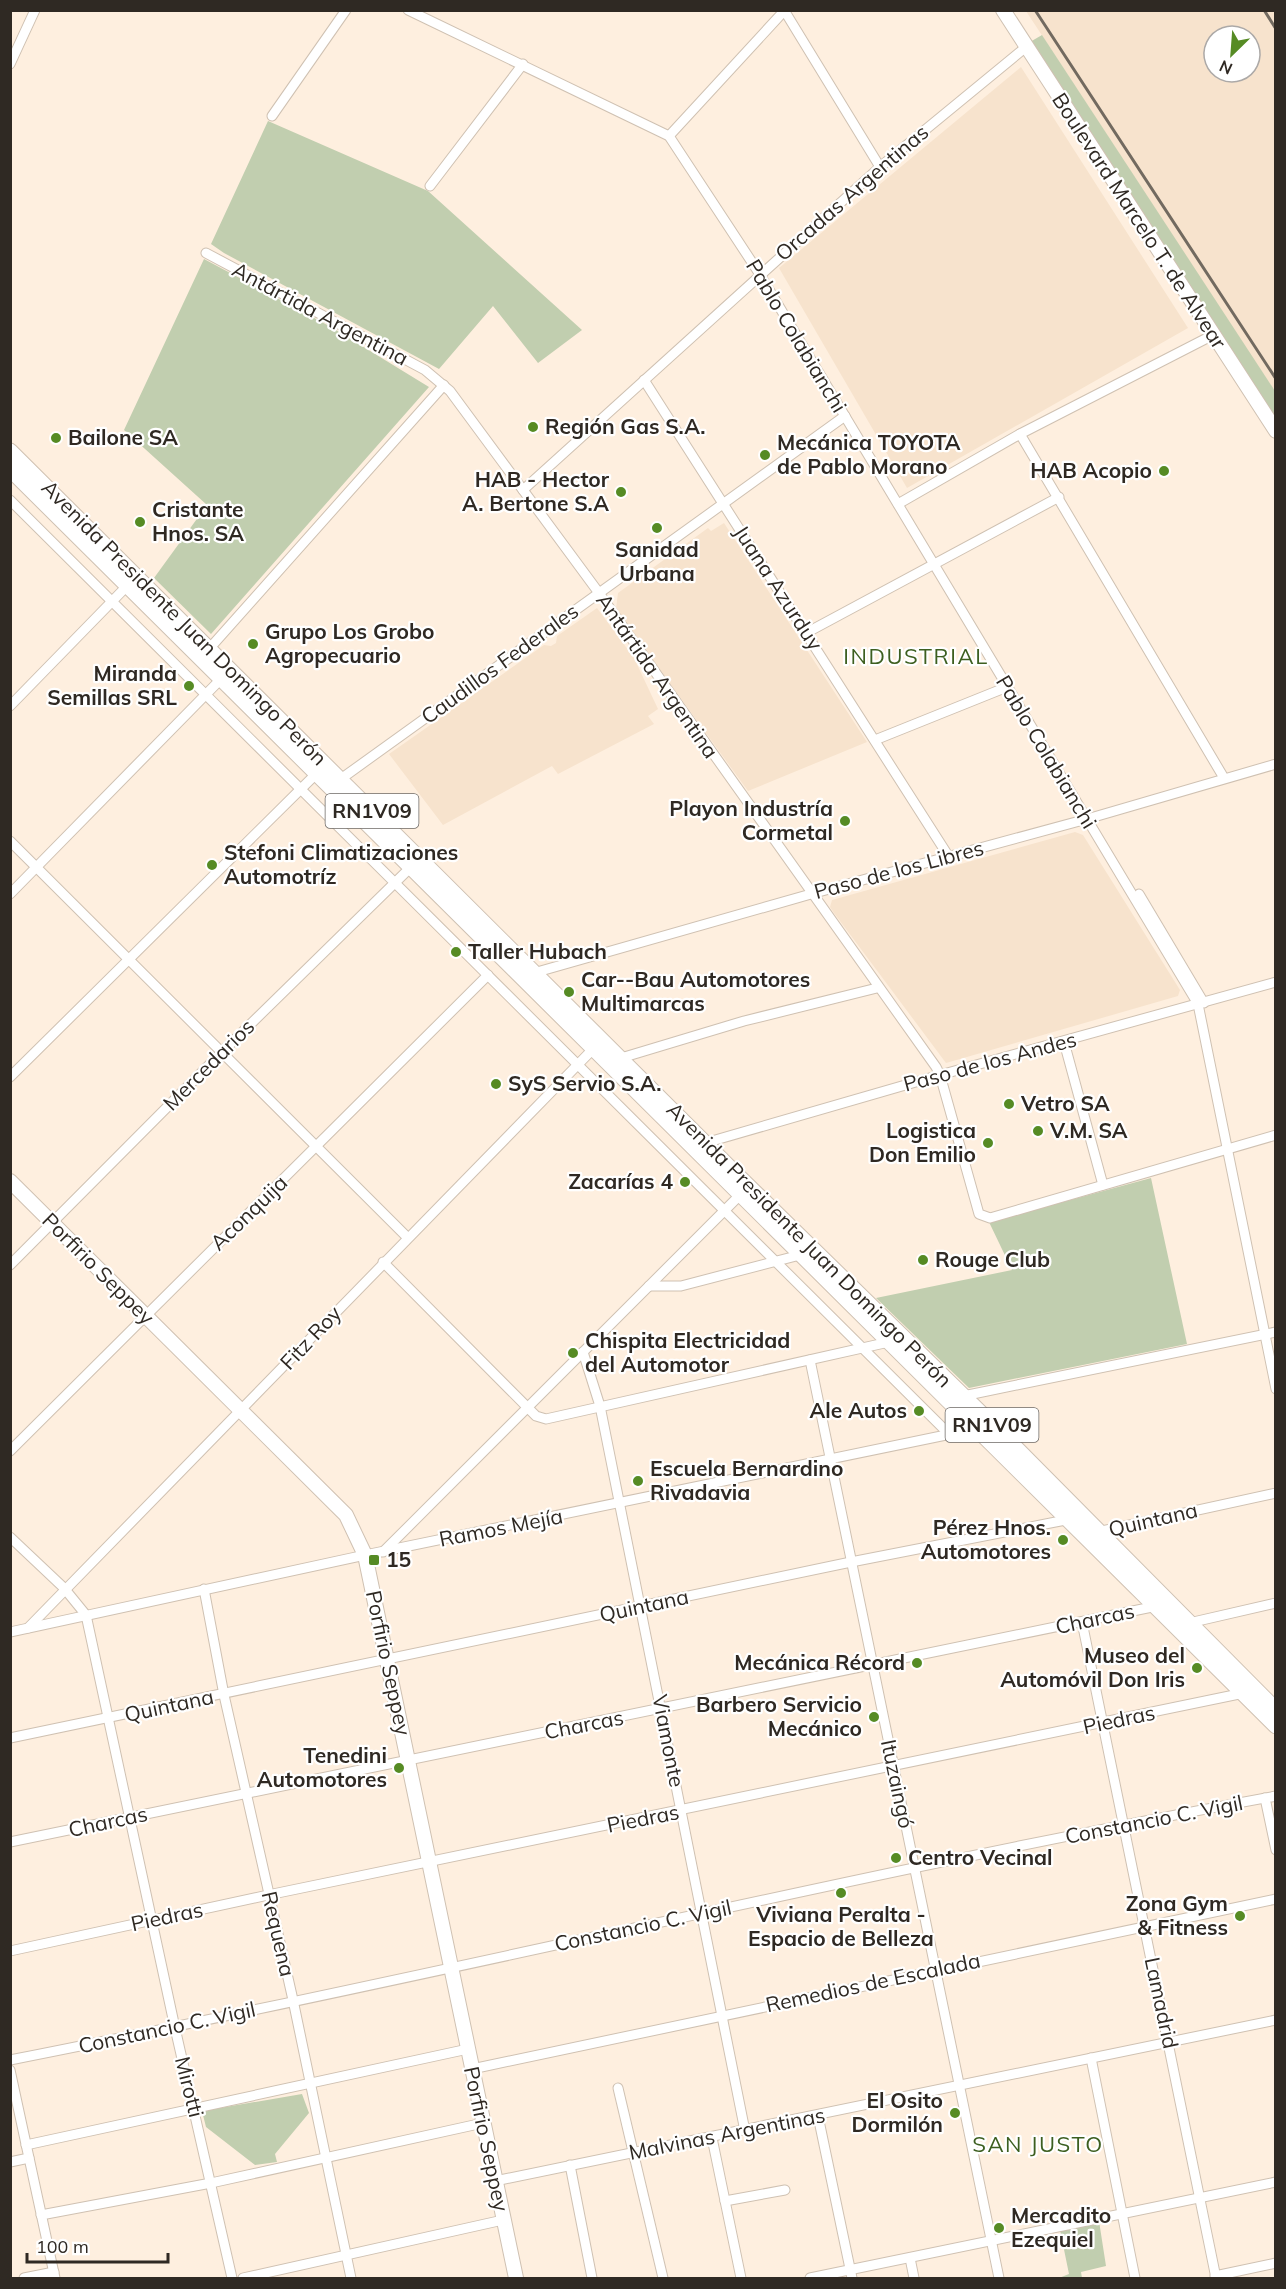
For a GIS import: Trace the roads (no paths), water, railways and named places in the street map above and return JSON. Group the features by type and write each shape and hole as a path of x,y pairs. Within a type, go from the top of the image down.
{"main road":[{"name":"Boulevard Marcelo T. de Alvear","path":"1003,10 1275,431"},
{"name":"Avenida Presidente Juan Domingo Perón","path":"10,451 209,649 335,782 528,975 594,1048 800,1255 889,1342 986,1427 1099,1533 1189,1623 1270,1696 1275,1710"},
{"name":"Avenida Presidente Juan Domingo Perón","path":"10,469 316,773 335,782 411,867 621,1058 963,1396 986,1427 1070,1519 1245,1693 1275,1726"},
{"name":"Porfirio Seppey","path":"10,1181 346,1515 365,1555 516,2278"}],"street":[{"path":"272,116 346,10"},
{"path":"408,10 669,136 785,11 880,167"},
{"path":"10,64 32,12"},
{"name":"Orcadas Argentinas","path":"523,490 759,273 880,167 1026,47"},
{"path":"430,186 523,64"},
{"name":"Pablo Colabianchi","path":"669,136 759,273 1007,687 1201,1004 1275,1389"},
{"name":"Antártida Argentina","path":"206,252 425,370 444,385 599,593 940,1075 979,1214 990,1218 1103,1185"},
{"path":"898,504 1020,434 1214,335"},
{"name":"Juana Azurduy","path":"644,380 949,857"},
{"path":"209,649 444,385"},
{"name":"Caudillos Federales","path":"335,782 845,416"},
{"path":"1020,434 1224,778"},
{"path":"806,633 1059,498"},
{"name":"Avenida Presidente Juan Domingo Perón","path":"10,500 950,1435"},
{"path":"10,706 127,586"},
{"path":"10,894 221,679"},
{"path":"876,740 1007,687"},
{"name":"Paso de los Libres","path":"528,975 811,894 1087,819 1275,764"},
{"path":"10,1077 127,958 316,773"},
{"path":"1100,829 1201,1004"},
{"path":"10,841 407,1237"},
{"name":"Mercedarios","path":"10,1264 411,867"},
{"name":"Aconquija","path":"10,1452 488,975"},
{"name":"Paso de los Andes","path":"705,1143 1275,982"},
{"path":"621,1058 744,1021 877,988"},
{"path":"1064,1042 1103,1185 1275,1135"},
{"name":"Fitz Roy","path":"27,1628 64,1588 242,1411 407,1237 594,1048"},
{"path":"383,1552 740,1195"},
{"path":"649,1286 681,1286 800,1255"},
{"path":"383,1262 536,1416 546,1419 889,1342"},
{"path":"963,1396 1275,1332"},
{"name":"Viamonte","path":"583,1352 600,1406 745,2131"},
{"name":"Ituzaingó","path":"810,1360 999,2278"},
{"name":"Ramos Mejía","path":"10,1632 365,1555 831,1461 986,1427"},
{"name":"Quintana","path":"10,1738 108,1720 851,1562 1070,1519 1099,1533 1275,1493"},
{"path":"10,1537 64,1588 86,1615"},
{"name":"Requena","path":"204,1589 224,1695 293,2000 351,2278"},
{"path":"1189,1623 1275,1603"},
{"name":"Charcas","path":"10,1842 1158,1606"},
{"name":"Mirotti","path":"86,1615 175,2028 232,2278"},
{"name":"Lamadrid","path":"1082,1622 1216,2277"},
{"name":"Piedras","path":"10,1951 268,1895 1245,1693 1270,1696"},
{"path":"1270,1797 1275,1850"},
{"name":"Constancio C. Vigil","path":"10,2060 175,2028 293,2000 702,1912 1270,1797"},
{"name":"Remedios de Escalada","path":"472,2069 721,2014 1146,1928 1275,1899"},
{"name":"Malvinas Argentinas","path":"495,2181 1275,2020"},
{"path":"26,2145 468,2049"},
{"path":"1091,2058 1135,2278"},
{"path":"10,2070 54,2276 24,2278"},
{"path":"618,2088 663,2278"},
{"path":"818,2116 851,2274"},
{"path":"41,2216 211,2183 483,2123"},
{"path":"712,2138 741,2278"},
{"path":"10,2162 29,2158"},
{"path":"570,2165 592,2278"},
{"path":"810,2278 851,2274 910,2258 1275,2182"},
{"path":"725,2201 785,2190"},
{"path":"243,2278 503,2220"},
{"path":"910,2258 914,2278"},
{"path":"1216,2277 1275,2263"}],"railway":[{"path":"1035,10 1276,379"},
{"path":"1264,10 1276,29"}],"place":[{"name":"Región Gas S.A.","path":"533,427"},
{"name":"Bailone SA","path":"56,438"},
{"name":"Mecánica TOYOTA de Pablo Morano","path":"765,455"},
{"name":"HAB Acopio","path":"1164,471"},
{"name":"HAB - Hector A. Bertone S.A","path":"621,492"},
{"name":"Cristante Hnos. SA","path":"140,522"},
{"name":"Sanidad Urbana","path":"657,528"},
{"name":"Grupo Los Grobo Agropecuario","path":"253,644"},
{"name":"Miranda Semillas SRL","path":"189,686"},
{"name":"Playon Industría Cormetal","path":"845,821"},
{"name":"Stefoni Climatizaciones Automotríz","path":"212,865"},
{"name":"Taller Hubach","path":"456,952"},
{"name":"Car--Bau Automotores Multimarcas","path":"569,992"},
{"name":"SyS Servio S.A.","path":"496,1084"},
{"name":"Vetro SA","path":"1009,1104"},
{"name":"V.M. SA","path":"1038,1131"},
{"name":"Logistica Don Emilio","path":"988,1143"},
{"name":"Zacarías 4","path":"685,1182"},
{"name":"Rouge Club","path":"923,1260"},
{"name":"Chispita Electricidad del Automotor","path":"573,1353"},
{"name":"Ale Autos","path":"919,1411"},
{"name":"Escuela Bernardino Rivadavia","path":"638,1481"},
{"name":"Pérez Hnos. Automotores","path":"1063,1540"},
{"name":"15","path":"374,1560"},
{"name":"Mecánica Récord","path":"917,1663"},
{"name":"Museo del Automóvil Don Iris","path":"1197,1668"},
{"name":"Barbero Servicio Mecánico","path":"874,1717"},
{"name":"Tenedini Automotores","path":"399,1768"},
{"name":"Centro Vecinal","path":"896,1858"},
{"name":"Viviana Peralta - Espacio de Belleza","path":"841,1893"},
{"name":"Zona Gym & Fitness","path":"1240,1916"},
{"name":"El Osito Dormilón","path":"955,2113"},
{"name":"Mercadito Ezequiel","path":"999,2228"}],"district":[{"name":"INDUSTRIAL","path":"916,656"},
{"name":"SAN JUSTO","path":"1038,2144"}]}
